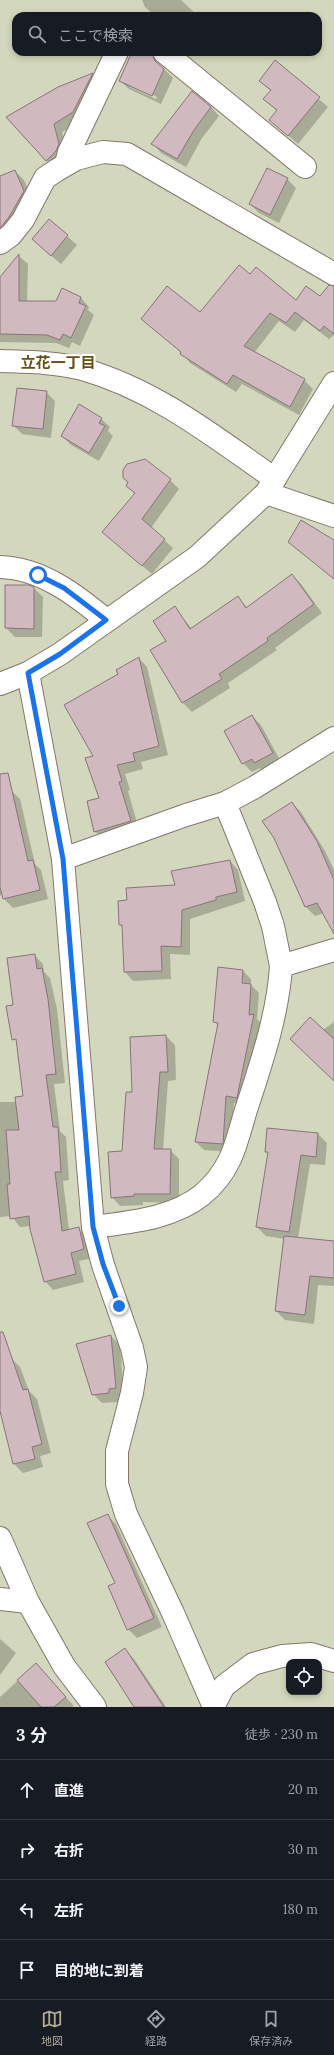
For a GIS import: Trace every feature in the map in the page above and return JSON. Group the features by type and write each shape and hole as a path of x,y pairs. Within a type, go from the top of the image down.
{"street":[{"path":"66,164 69,152 115,56"},
{"path":"169,56 305,167"},
{"path":"0,243 11,235 23,220 45,178 76,158 103,152 127,154 334,274"},
{"path":"0,361 32,362 81,369 132,386 181,413 270,486 334,516"},
{"path":"0,684 28,673 60,654 197,557 270,486 334,383"},
{"path":"0,567 38,575 64,588 106,620"},
{"path":"28,673 63,859 93,1227 103,1264 132,1348 136,1367 132,1393 117,1451 117,1484 126,1514 173,1613 214,1707"},
{"path":"63,859 186,814 226,803 255,788 334,738"},
{"path":"93,1227 145,1219 177,1210 201,1196 217,1181 230,1159 254,1086 271,1024 280,985 282,966 273,926 265,902 226,803"},
{"path":"282,966 334,950"},
{"path":"0,1538 28,1602 64,1666 96,1707"},
{"path":"0,1599 28,1602"},
{"path":"214,1707 224,1686 253,1664 282,1656 310,1654 334,1661"}],"green space":[{"path":"0,0 334,0 334,1707 0,1707"}],"building":[{"path":"130,56 153,56 155,61 164,69 152,96 119,81"},
{"path":"275,60 320,97 288,136 269,120 277,110 263,99 271,90 259,81"},
{"path":"93,73 73,112 54,124 59,144 56,151 46,161 6,117 58,87"},
{"path":"192,91 211,107 194,130 177,159 151,144"},
{"path":"267,168 288,178 270,215 249,204"},
{"path":"15,170 24,191 9,217 0,228 0,176"},
{"path":"49,219 68,235 51,256 32,239"},
{"path":"19,254 19,301 56,301 62,288 81,297 79,303 86,306 71,338 63,334 60,340 47,335 0,334 0,277"},
{"path":"239,265 250,274 256,267 296,300 306,286 320,296 329,285 334,286 334,334 324,326 320,331 295,312 286,323 270,313 244,346 305,379 290,407 233,375 227,384 180,354 181,352 141,319 167,286 200,312"},
{"path":"17,388 47,391 43,429 12,426"},
{"path":"79,404 102,418 99,423 105,426 89,453 61,436"},
{"path":"145,459 171,479 142,519 165,539 142,566 102,532 135,493 126,486 128,482 123,478 123,470 127,464"},
{"path":"301,520 334,540 334,579 288,542"},
{"path":"292,574 314,604 267,638 268,641 219,674 222,679 182,703 150,650 166,641 153,621 175,606 190,629 238,596 246,608"},
{"path":"5,585 29,585 34,587 34,629 5,628"},
{"path":"139,657 159,746 133,753 135,761 117,765 122,781 119,782 131,821 94,832 87,801 99,798 85,758 93,756 64,705 118,674 116,670"},
{"path":"252,715 273,753 254,763 252,759 242,764 224,731"},
{"path":"8,773 28,861 33,860 40,890 3,899 0,887 0,774"},
{"path":"292,802 317,841 334,880 334,934 317,903 305,907 274,838 262,821"},
{"path":"230,860 237,892 216,897 216,900 182,910 181,947 161,946 162,971 124,972 122,925 119,925 118,901 127,900 126,888 175,885 171,871"},
{"path":"35,954 37,969 42,968 48,999 56,1074 46,1075 53,1127 58,1127 61,1172 55,1172 62,1231 79,1227 84,1249 71,1253 76,1274 44,1282 30,1229 29,1216 10,1219 7,1184 10,1184 6,1130 19,1130 15,1097 23,1096 16,1039 12,1040 6,1006 13,1005 7,958"},
{"path":"218,967 243,970 242,983 251,984 249,1015 254,1014 237,1098 226,1096 223,1144 195,1142 218,1023 213,1022"},
{"path":"310,1017 334,1039 334,1081 290,1039"},
{"path":"166,1035 168,1072 160,1072 154,1149 171,1149 170,1194 134,1194 134,1196 111,1198 108,1152 122,1151 126,1092 132,1092 130,1037"},
{"path":"267,1128 318,1133 316,1157 301,1155 289,1232 256,1227 268,1152 265,1152"},
{"path":"284,1236 334,1241 334,1278 310,1276 305,1315 275,1311"},
{"path":"0,1332 3,1332 23,1390 28,1389 42,1444 32,1447 35,1459 13,1464 0,1411"},
{"path":"111,1335 116,1388 109,1389 109,1393 92,1395 76,1344"},
{"path":"108,1514 154,1618 127,1630 108,1586 115,1583 87,1523"},
{"path":"125,1648 164,1707 134,1707 105,1662"},
{"path":"36,1663 66,1697 54,1707 41,1707 17,1680"}],"district":[{"name":"立花一丁目","path":"58,363"}],"route":[{"path":"38,575 64,588 106,620 60,654 28,673 63,859 93,1227 103,1264 119,1306"}]}
